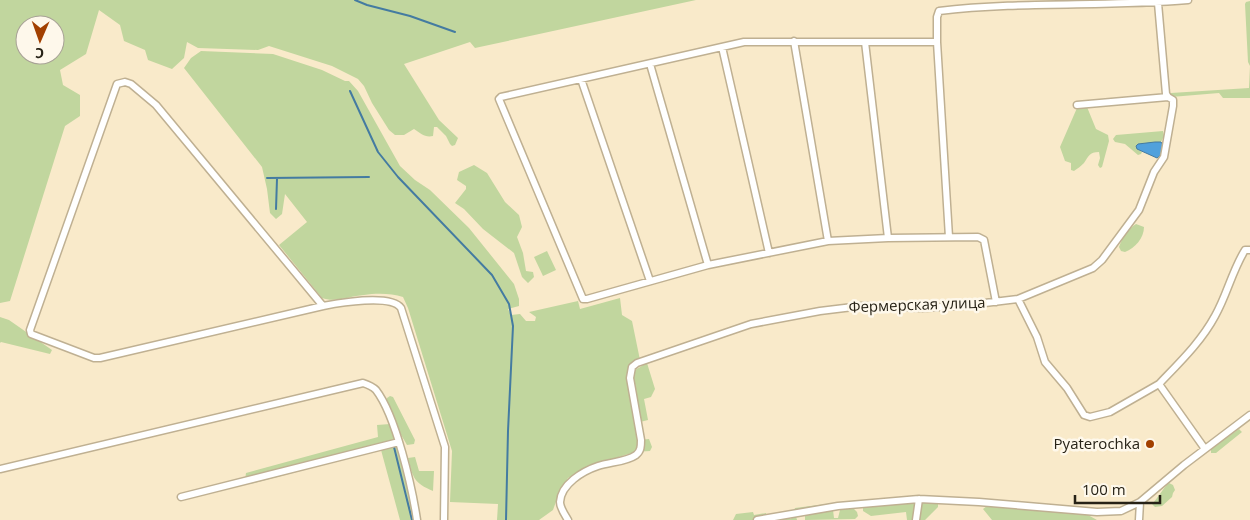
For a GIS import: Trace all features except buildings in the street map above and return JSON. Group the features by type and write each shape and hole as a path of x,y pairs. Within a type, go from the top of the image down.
{"street":[{"path":"949,237 937,42 937,17 939,11 999,2 1065,5 1158,3 1188,0"},
{"name":"Фермерская улица","path":"568,520 560,501 564,491 573,480 599,466 635,455 640,449 641,440 630,378 632,367 637,363 751,324 820,311 861,306 923,308 1018,300 1093,268 1102,260 1139,210 1154,172 1164,157 1173,106 1172,100 1166,94 1158,3"},
{"path":"937,42 750,41 501,97 499,102 583,298 587,299 708,265 828,241 978,237 984,240 996,302"},
{"path":"794,41 828,241"},
{"path":"865,42 888,238"},
{"path":"722,46 769,253"},
{"path":"650,64 708,265"},
{"path":"580,79 650,281"},
{"path":"323,306 156,105 131,84 125,82 117,84 30,330 31,334 94,358 100,358 323,306 348,302 386,301 399,305 445,447 444,520"},
{"path":"1077,105 1168,97"},
{"path":"1018,300 1037,337 1044,362 1067,388 1084,415 1090,417 1101,416 1158,384 1192,349 1216,315 1239,260 1245,250 1250,250"},
{"path":"0,469 363,383 370,385 376,391 388,414 399,442 417,520"},
{"path":"1158,384 1205,449"},
{"path":"758,520 838,506 919,499 1097,512 1121,511 1140,502 1250,415"},
{"path":"181,497 399,442"},
{"path":"916,520 919,499"},
{"path":"1139,520 1140,502"}],"green space":[{"path":"0,0 696,0 475,48 470,42 404,64 439,120 458,138 455,145 452,146 437,127 434,127 433,136 425,136 414,129 404,135 395,135 389,130 358,79 332,66 269,46 258,50 198,48 187,42 184,58 172,69 148,60 145,50 124,41 120,25 99,10 86,54 60,70 63,85 80,95 80,116 65,126 10,301 0,303"},
{"path":"1250,1 1250,66 1248,62 1245,4"},
{"path":"201,51 273,54 349,81 358,91 400,166 415,180 430,190 469,228 514,284 519,299 519,306 508,309 511,315 520,314 526,321 535,321 536,317 529,312 578,301 580,309 620,298 622,315 632,321 640,360 628,378 629,396 637,394 633,374 635,370 647,363 655,389 651,397 644,399 648,420 636,423 639,440 649,439 652,447 650,451 635,452 602,462 568,478 553,510 539,520 497,520 498,504 450,502 452,451 403,297 378,294 337,300 322,298 279,245 307,222 285,194 282,214 276,219 270,213 262,167 184,68 191,58"},
{"path":"1250,66 1250,98 1223,98 1219,93 1171,97 1169,95 1171,93 1249,88"},
{"path":"1087,107 1096,129 1108,135 1109,141 1102,167 1100,168 1098,165 1100,158 1099,152 1096,152 1090,155 1074,171 1071,170 1071,163 1065,161 1060,147 1077,108"},
{"path":"1163,131 1164,136 1161,142 1155,142 1137,149 1142,152 1138,155 1125,144 1115,142 1113,139 1116,135"},
{"path":"474,165 487,173 505,202 519,215 522,227 517,237 523,253 526,271 533,272 534,277 528,283 522,277 514,253 483,229 464,209 455,203 466,189 466,186 457,180 459,172"},
{"path":"1136,224 1144,227 1141,239 1129,250 1121,251 1119,247 1124,237 1130,228"},
{"path":"547,251 556,270 543,276 534,257"},
{"path":"0,317 9,320 52,350 50,354 0,343"},
{"path":"390,396 393,397 415,440 414,444 407,445 400,433 386,401"},
{"path":"390,424 398,444 415,520 400,520 381,450 250,484 245,480 246,473 378,437 377,425"},
{"path":"1239,429 1242,432 1216,453 1211,453 1211,449"},
{"path":"415,457 419,471 434,471 433,491 415,479 408,458"},
{"path":"1169,483 1173,485 1175,490 1172,497 1162,506 1155,507 1152,504"},
{"path":"860,500 860,502 852,507 858,516 855,519 805,520 805,515 796,516 797,520 768,520 786,517 791,519 795,508 834,503 834,518 838,518 842,502"},
{"path":"914,502 917,504 915,520 907,520 906,512 871,516 863,511 863,506"},
{"path":"924,502 936,503 938,507 925,520 918,520 921,505"},
{"path":"987,506 1088,515 1097,520 992,520 983,509"},
{"path":"753,512 754,515 766,513 767,520 733,520 736,514"}],"water":[{"path":"1161,142 1163,145 1161,155 1157,158 1137,149 1136,146 1138,144"}],"waterway":[{"path":"355,0 410,16 455,32"},
{"path":"350,91 378,152 398,177 492,275 509,304 513,326 506,520"},
{"path":"267,178 369,177"},
{"path":"276,209 277,179"},
{"path":"394,447 412,520"}],"place":[{"name":"Pyaterochka","path":"1150,444"}]}
